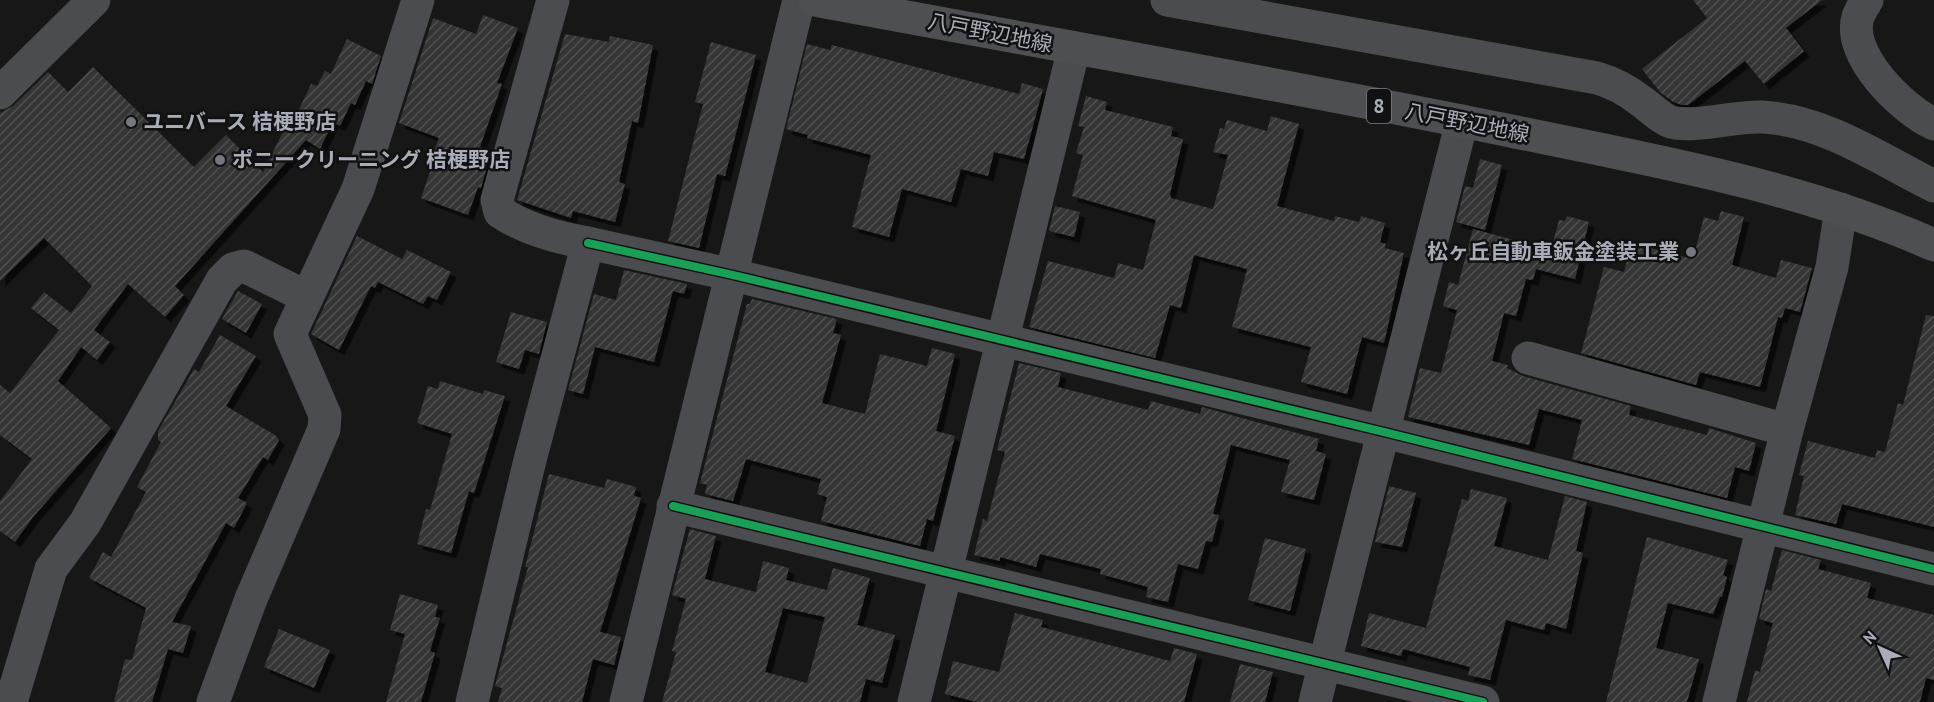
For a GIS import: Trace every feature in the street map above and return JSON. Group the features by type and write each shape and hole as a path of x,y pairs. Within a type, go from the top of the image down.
{"main road":[{"name":"八戸野辺地線","path":"815,0 1462,121 1716,174 1841,209 1934,246"}],"street":[{"path":"0,93 94,0"},
{"path":"213,702 251,599 324,429 325,415 290,334 305,296 358,189 418,0"},
{"path":"553,0 497,200 500,212 511,219 564,239 733,275 1002,342 1384,432 1934,569"},
{"path":"626,702 799,0"},
{"path":"1167,0 1597,78 1618,84 1668,121 1677,123 1762,117 1794,123 1824,131 1934,186"},
{"path":"1867,0 1857,18 1860,49 1883,84 1915,115 1934,124"},
{"path":"914,702 1074,48"},
{"path":"1315,702 1462,121"},
{"path":"1719,702 1787,430 1832,267 1841,209"},
{"path":"472,702 530,460 588,243"},
{"path":"11,702 51,569 86,523 102,496 222,280 233,269 244,266 305,296"},
{"path":"1528,358 1787,430"},
{"path":"673,506 1483,702"}],"building":[{"path":"1693,0 1822,0 1786,28 1804,51 1764,84 1745,61 1688,105 1682,105 1673,102 1660,92 1642,69 1707,18"},
{"path":"483,15 518,28 497,83 502,84 480,147 491,151 481,188 478,187 468,215 421,198 437,152 434,151 439,138 399,123 433,18 476,34"},
{"path":"565,34 609,42 610,36 653,45 638,123 632,121 619,182 625,184 615,222 573,211 571,218 517,200"},
{"path":"347,39 381,56 372,84 366,81 355,105 351,103 340,126 333,122 320,149 306,140 175,286 184,295 165,317 128,284 94,330 110,342 97,360 81,347 58,381 111,428 33,517 15,542 0,531 0,501 32,459 0,435 0,385 10,393 59,330 31,308 44,292 71,313 92,286 44,238 0,281 0,113 13,106 48,72 68,92 93,67 194,167 226,135 263,172 293,112 297,114 311,84 317,86 325,71 331,74"},
{"path":"711,42 756,55 725,176 717,174 699,248 668,241 703,104 695,102"},
{"path":"807,44 830,50 832,45 1019,94 1022,83 1043,89 1024,159 994,152 988,176 961,169 951,202 902,189 889,237 852,227 871,155 807,138 808,135 786,129"},
{"path":"1086,96 1107,102 1105,110 1173,127 1171,136 1183,139 1171,198 1213,209 1228,155 1213,152 1220,128 1224,129 1227,120 1267,131 1271,116 1299,124 1277,206 1334,221 1335,216 1359,222 1361,216 1385,223 1380,242 1386,244 1385,248 1404,253 1384,343 1362,337 1347,394 1301,382 1311,347 1232,327 1247,269 1194,255 1181,308 1170,305 1155,358 1029,327 1048,261 1114,278 1118,263 1143,270 1156,220 1072,196 1083,155 1076,153 1084,127 1078,126"},
{"path":"1480,159 1502,165 1485,230 1456,222 1465,186 1473,188"},
{"path":"1055,206 1080,212 1074,237 1049,231"},
{"path":"1721,211 1744,217 1732,265 1776,278 1781,260 1812,268 1800,312 1785,308 1782,318 1778,317 1760,387 1700,372 1696,385 1581,353 1604,267 1624,272 1632,243 1693,259 1704,217 1718,221"},
{"path":"1567,216 1589,222 1575,279 1536,269 1533,280 1526,279 1516,316 1504,313 1492,361 1508,365 1507,368 1523,376 1631,406 1629,415 1707,435 1709,428 1756,443 1749,471 1735,467 1727,498 1572,459 1582,420 1539,409 1529,445 1408,417 1420,368 1441,373 1457,310 1443,306 1449,282 1458,285 1473,229 1551,250 1559,220 1565,221"},
{"path":"357,236 402,259 407,250 451,272 437,300 428,296 423,304 378,282 375,288 371,286 339,350 311,334"},
{"path":"624,270 687,284 684,294 673,291 654,362 595,347 583,394 568,390 594,294 616,300"},
{"path":"238,291 262,304 246,333 222,319"},
{"path":"752,299 837,319 833,333 841,335 822,403 865,414 880,354 927,366 932,348 955,354 936,431 955,436 933,521 927,519 920,546 821,521 827,497 817,494 821,479 746,459 733,501 705,494 707,485 700,483 747,304 750,304"},
{"path":"511,312 547,322 539,354 525,350 519,369 496,362"},
{"path":"1926,315 1934,316 1934,527 1842,504 1836,524 1795,515 1804,476 1799,475 1808,441 1875,458 1877,450 1885,452 1898,403 1903,405"},
{"path":"220,335 256,356 226,406 275,435 279,440 268,460 263,457 238,498 247,503 234,528 226,523 172,622 191,626 183,653 168,649 152,702 114,702 125,659 132,660 146,608 89,578 103,552 111,557 146,492 137,487 161,442 158,440 158,431 194,369 199,372"},
{"path":"1019,363 1061,373 1058,387 1148,410 1151,401 1200,414 1202,407 1319,439 1316,451 1326,454 1314,500 1281,492 1290,460 1231,445 1213,514 1219,515 1212,542 1206,541 1198,569 1178,564 1168,602 1146,597 1148,587 1100,574 1101,569 1040,554 1036,567 1000,557 1000,561 974,555 983,519 987,521 1005,452 997,450"},
{"path":"440,381 483,394 484,390 505,396 474,493 469,491 451,553 417,544 426,509 430,510 452,434 417,423 428,386 438,389"},
{"path":"549,474 604,488 607,479 636,487 634,496 641,498 600,632 621,637 614,665 593,659 582,702 498,702 502,688 495,686 528,567 525,567"},
{"path":"1389,486 1416,493 1402,547 1375,542"},
{"path":"1471,489 1507,498 1494,546 1548,560 1565,496 1587,502 1576,551 1583,553 1566,629 1546,623 1544,630 1506,620 1490,680 1468,675 1470,667 1403,649 1401,656 1361,646 1369,613 1426,628 1462,499 1468,501"},
{"path":"690,529 716,536 705,579 756,592 763,561 789,568 786,580 827,590 833,568 870,578 857,625 895,635 882,683 866,679 860,702 662,702 676,652 672,651 686,599 672,595","holes":["783,608 825,617 807,683 765,672"]},
{"path":"1647,537 1728,560 1723,575 1727,577 1722,597 1713,614 1668,603 1656,648 1699,659 1687,702 1606,702"},
{"path":"1265,538 1306,549 1290,611 1248,600"},
{"path":"1782,550 1821,560 1818,569 1871,583 1867,598 1934,615 1934,680 1926,678 1920,702 1747,702 1755,670 1760,672 1773,623 1759,619 1766,589 1771,591"},
{"path":"400,594 438,605 435,617 440,618 430,651 435,653 421,702 386,702 405,634 390,630"},
{"path":"1015,613 1043,620 1041,627 1170,661 1174,648 1197,654 1184,702 977,702 945,694 953,661 999,672"},
{"path":"279,629 330,650 314,688 264,667"},
{"path":"1240,664 1273,672 1265,702 1230,702"}],"cycle path":[{"path":"588,243 733,275 1384,432 1934,569"},
{"path":"673,506 1483,702"}],"place":[{"name":"ユニバース 桔梗野店","path":"131,122"},
{"name":"ポニークリーニング 桔梗野店","path":"220,160"},
{"name":"松ヶ丘自動車鈑金塗装工業","path":"1691,252"}]}
